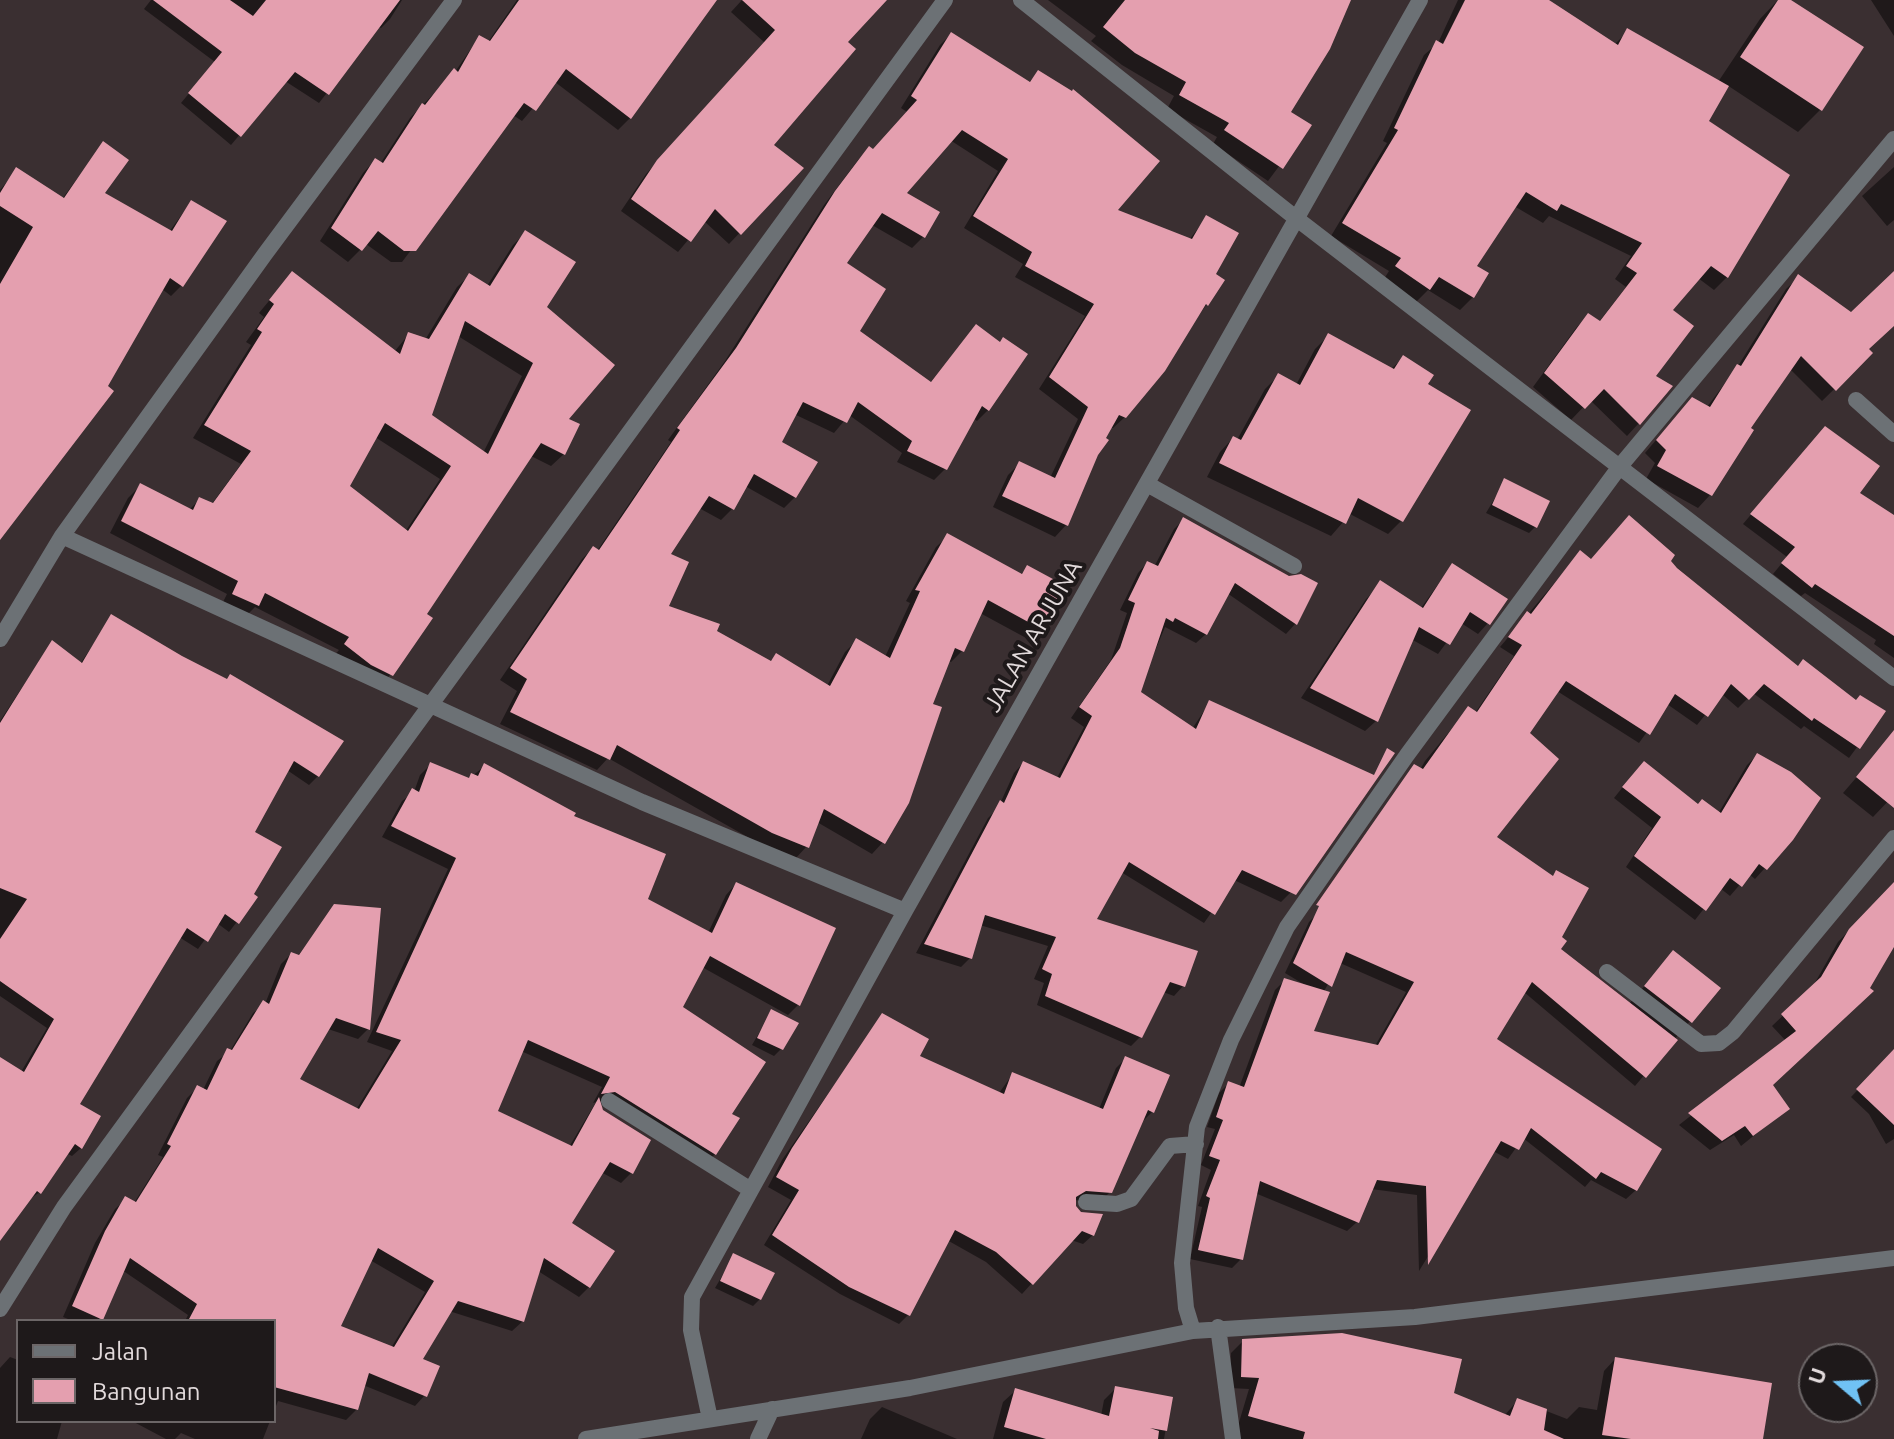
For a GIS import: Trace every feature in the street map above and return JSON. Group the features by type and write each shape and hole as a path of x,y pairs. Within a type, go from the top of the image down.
{"street":[{"path":"0,639 62,536 265,254 454,0"},
{"path":"0,1309 64,1207 945,0"},
{"path":"1021,0 1297,219 1621,465 1894,678"},
{"name":"JALAN ARJUNA","path":"709,1415 689,1312 692,1297 905,911 1420,0"},
{"path":"1193,1331 1186,1308 1182,1263 1197,1127 1231,1040 1287,927 1407,755 1621,465 1894,139"},
{"path":"1856,400 1894,434"},
{"path":"1147,484 1294,566"},
{"path":"62,536 642,802 905,911"},
{"path":"1607,972 1701,1044 1719,1043 1733,1032 1894,838"},
{"path":"609,1101 751,1190"},
{"path":"1086,1202 1117,1204 1131,1199 1170,1146 1196,1144"},
{"path":"586,1439 709,1415 772,1409 910,1388 1218,1327 1415,1317 1894,1258"},
{"path":"1218,1327 1233,1439"},
{"path":"758,1439 772,1409"}],"building":[{"path":"153,0 230,0 253,16 266,0 400,0 329,95 295,72 241,137 188,93 222,52"},
{"path":"519,0 717,0 631,119 566,69 536,111 524,103 416,251 404,251 378,231 362,251 331,228 375,158 383,163 422,103 425,105 454,68 458,72 479,35 490,41"},
{"path":"742,0 887,0 848,42 856,49 774,145 804,168 741,235 715,209 691,242 631,199 657,160 775,30"},
{"path":"1125,0 1351,0 1330,49 1291,112 1312,125 1283,169 1224,130 1229,123 1179,95 1186,82 1135,53 1103,27"},
{"path":"1465,0 1549,0 1618,45 1627,28 1729,86 1709,121 1790,175 1728,278 1711,266 1673,310 1694,326 1656,376 1673,386 1640,425 1604,389 1585,409 1544,373 1588,313 1600,321 1637,273 1626,266 1642,243 1561,204 1557,211 1526,192 1477,266 1489,273 1474,298 1439,277 1430,290 1395,266 1401,258 1342,223 1398,130 1394,128 1436,40 1443,44"},
{"path":"1778,0 1791,0 1864,47 1822,111 1740,57"},
{"path":"951,32 1030,82 1038,70 1073,89 1160,161 1118,210 1192,239 1206,215 1239,233 1216,274 1225,280 1208,306 1206,304 1165,371 1126,418 1119,415 1068,526 1002,496 1019,461 1055,478 1088,407 1049,377 1094,304 1025,266 1032,252 973,216 1008,159 962,130 907,193 940,212 925,238 882,213 847,263 886,289 860,331 931,382 976,324 1000,342 1003,337 1028,354 989,411 982,406 947,470 907,451 912,441 858,402 847,423 803,402 782,442 818,462 796,498 754,474 734,510 709,496 671,554 689,562 669,606 720,624 717,631 771,661 776,653 830,686 856,638 890,658 920,591 915,590 947,533 1022,574 1027,565 1064,585 1041,629 988,600 964,652 955,648 933,704 942,707 909,803 885,844 824,809 809,848 772,833 617,745 610,760 510,712 527,679 510,668 593,546 599,550 629,506 680,430 677,428 736,348 835,191 869,146 873,149 917,100 911,96"},
{"path":"103,141 129,160 105,193 172,231 191,200 227,221 183,287 170,278 108,386 114,391 0,540 0,284 33,227 0,206 0,193 16,167 64,198"},
{"path":"525,230 576,262 547,307 615,365 569,419 580,424 565,455 541,443 427,614 433,618 393,676 371,665 344,644 349,637 265,593 259,606 232,594 238,581 121,521 140,483 193,510 199,497 213,503 251,451 204,425 262,332 257,329 274,304 269,300 292,271 400,354 408,332 429,339 469,273 490,286","holes":["465,321 533,363 488,454 432,415","385,423 451,466 408,531 350,486"]},
{"path":"1894,271 1894,326 1869,349 1873,353 1836,391 1801,356 1751,428 1754,430 1712,496 1657,466 1666,450 1656,440 1692,397 1710,407 1737,364 1741,366 1798,274 1851,312"},
{"path":"1328,333 1394,369 1403,355 1434,375 1428,384 1471,410 1403,522 1358,498 1346,524 1219,463 1233,436 1241,440 1278,373 1300,385"},
{"path":"1825,426 1880,466 1860,493 1894,515 1894,636 1815,584 1812,588 1781,563 1795,547 1750,514"},
{"path":"1504,478 1550,501 1537,528 1492,505"},
{"path":"1629,515 1675,555 1671,561 1677,568 1798,666 1803,659 1856,700 1860,695 1886,711 1860,749 1814,718 1812,721 1764,684 1749,700 1731,684 1708,717 1675,694 1650,735 1566,681 1530,733 1559,759 1497,837 1553,876 1556,870 1589,888 1562,937 1567,941 1561,949 1678,1040 1646,1078 1532,982 1497,1039 1662,1149 1637,1191 1601,1172 1596,1179 1531,1128 1519,1150 1501,1141 1428,1265 1426,1186 1377,1180 1359,1223 1260,1181 1243,1260 1198,1250 1210,1198 1206,1196 1220,1160 1209,1156 1223,1120 1216,1117 1228,1081 1244,1087 1284,978 1330,992 1314,1031 1378,1045 1414,982 1346,952 1332,987 1293,963 1319,906 1316,905 1414,764 1423,769 1468,706 1477,712 1522,645 1508,637 1527,611 1531,614 1580,550 1591,559"},
{"path":"1183,517 1289,576 1301,574 1318,583 1297,625 1235,583 1207,635 1175,618 1173,622 1166,618 1141,692 1196,729 1209,700 1374,775 1387,748 1395,753 1296,895 1242,870 1215,915 1129,862 1097,919 1198,951 1185,987 1170,982 1142,1038 1045,996 1052,974 1042,969 1056,937 985,915 972,959 924,944 1000,800 1004,803 1023,761 1060,778 1092,716 1079,707 1120,648 1135,603 1128,600 1147,561 1158,566"},
{"path":"1452,563 1508,599 1490,625 1470,612 1450,645 1419,627 1378,722 1310,688 1380,580 1423,608"},
{"path":"111,614 227,679 230,674 344,741 319,777 294,761 255,832 282,847 254,894 258,897 239,924 225,914 208,942 187,928 80,1104 101,1116 82,1149 75,1144 41,1194 37,1191 0,1241 0,1057 24,1072 54,1019 0,981 0,939 27,899 0,888 0,723 52,640 82,663"},
{"path":"1894,730 1894,808 1856,777"},
{"path":"1757,753 1791,772 1821,798 1793,840 1767,870 1759,864 1742,887 1730,878 1706,911 1634,856 1661,817 1622,787 1644,761 1698,804 1702,799 1721,813"},
{"path":"430,762 469,778 471,773 478,776 484,763 576,813 574,816 666,854 648,899 712,933 736,882 836,928 800,1006 710,956 683,1007 766,1062 732,1114 740,1118 716,1155 615,1092 601,1094 610,1077 528,1040 498,1111 572,1146 599,1097 603,1110 651,1140 633,1174 610,1162 572,1223 615,1251 590,1288 544,1258 524,1322 458,1301 423,1359 440,1366 427,1397 369,1373 358,1410 276,1388 276,1319 189,1319 197,1304 130,1258 103,1319 72,1306 105,1231 125,1196 136,1202 171,1146 167,1144 197,1085 207,1090 227,1048 232,1050 263,1000 269,1004 291,952 299,955 334,904 381,908 370,1030 336,1018 300,1079 359,1109 401,1040 376,1032 456,858 391,826 412,788 419,792","holes":["378,1248 434,1281 394,1347 341,1326"]},
{"path":"1894,882 1894,947 1870,988 1874,991 1773,1085 1790,1109 1753,1136 1745,1126 1722,1141 1688,1113 1796,1031 1781,1014 1821,977 1849,929"},
{"path":"1673,950 1721,988 1692,1023 1644,986"},
{"path":"771,1009 799,1023 783,1050 757,1038"},
{"path":"882,1013 929,1039 920,1056 1004,1094 1012,1072 1103,1109 1125,1056 1170,1075 1154,1113 1148,1110 1112,1193 1086,1191 1076,1197 1076,1206 1081,1212 1103,1214 1094,1236 1082,1231 1033,1285 996,1252 955,1230 910,1316 849,1287 772,1235 799,1190 776,1177"},
{"path":"1894,1049 1894,1125 1856,1089"},
{"path":"733,1253 775,1273 761,1300 720,1281"},
{"path":"1342,1333 1462,1359 1454,1393 1510,1416 1517,1398 1547,1409 1544,1430 1564,1439 1303,1439 1305,1432 1248,1416 1259,1378 1241,1377 1242,1339"},
{"path":"1615,1357 1772,1383 1763,1439 1631,1439 1602,1435"},
{"path":"1115,1386 1173,1397 1167,1431 1150,1428 1159,1431 1158,1439 1046,1439 1004,1427 1015,1388 1109,1416"}]}
